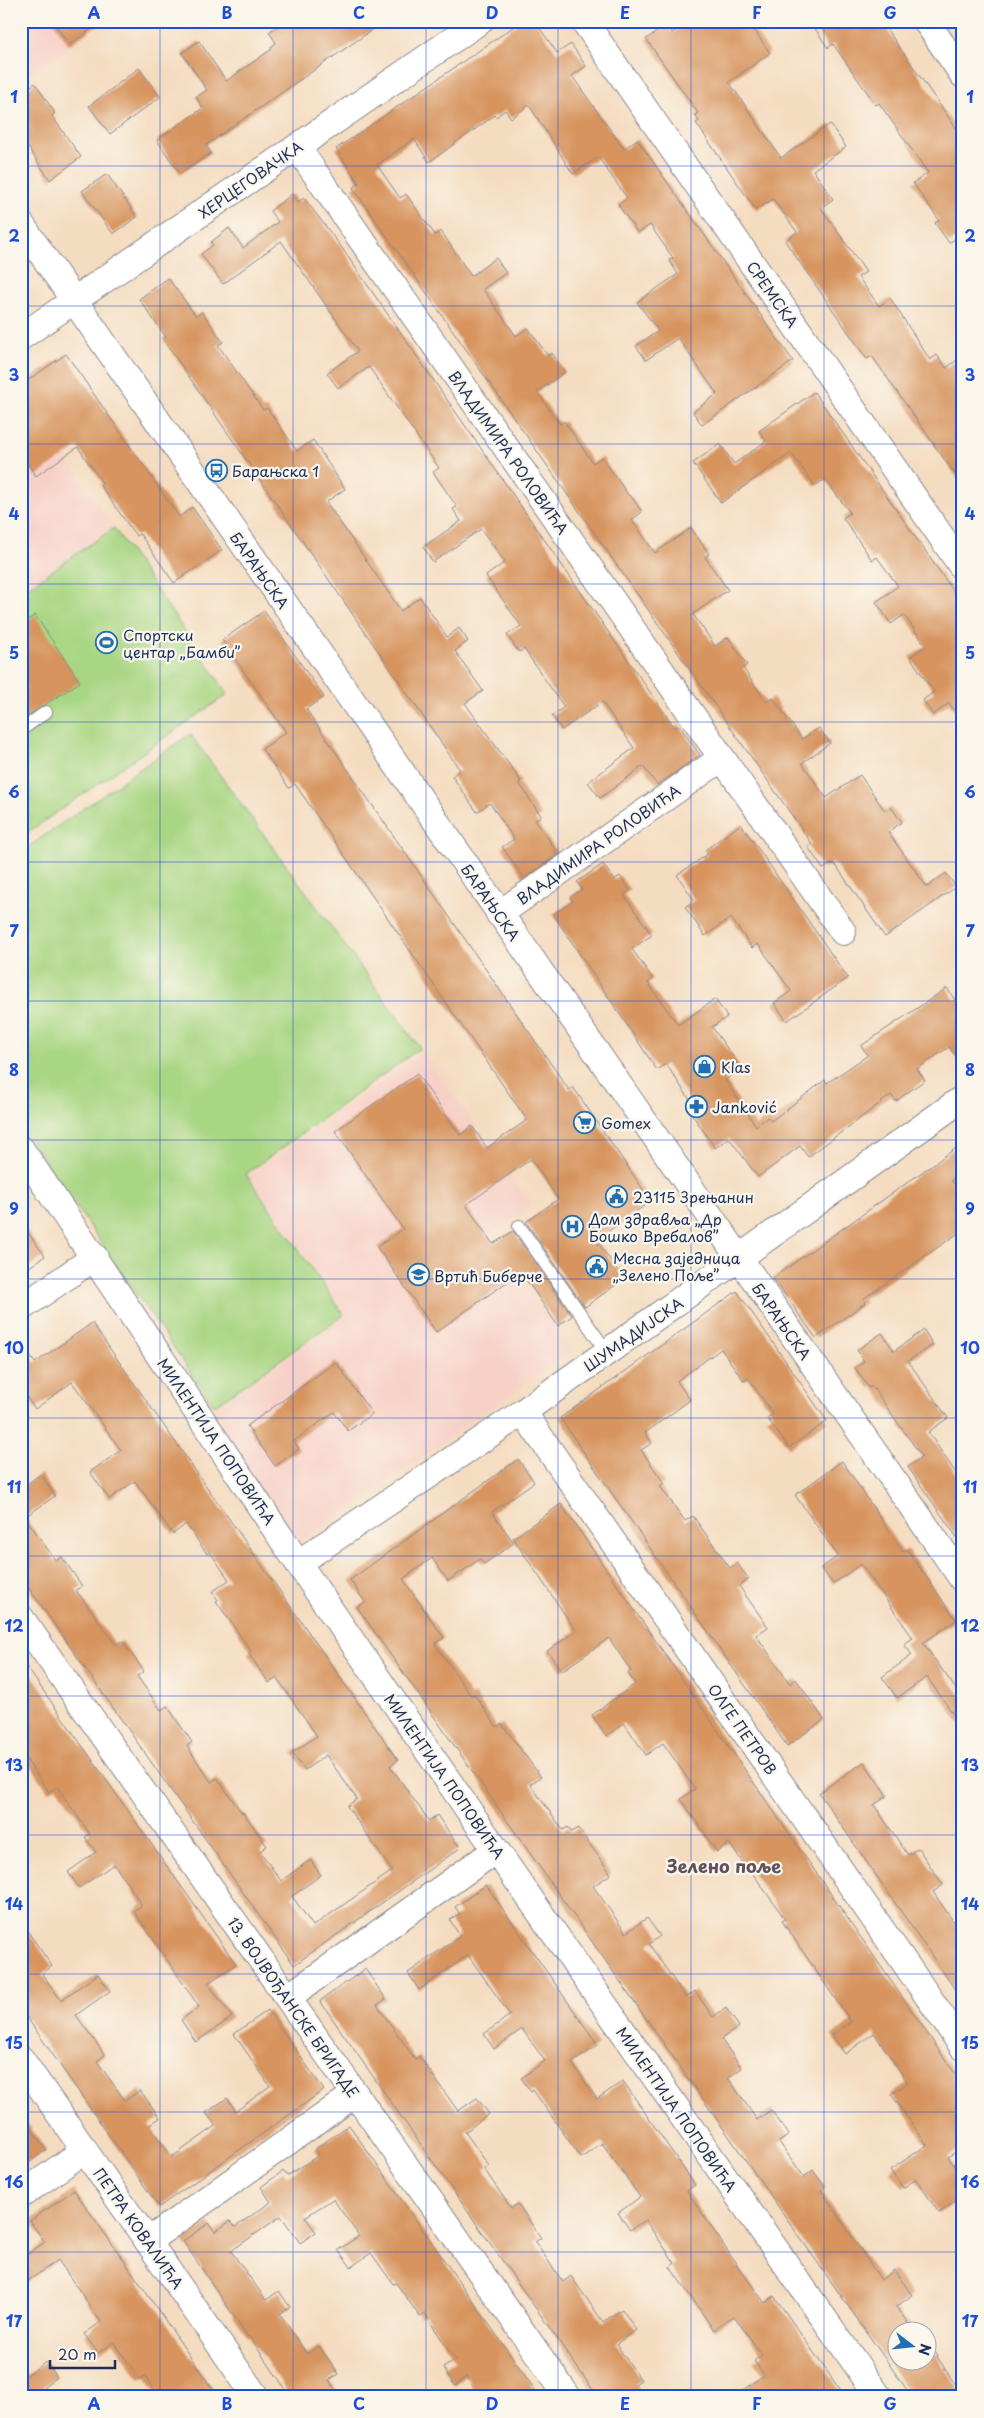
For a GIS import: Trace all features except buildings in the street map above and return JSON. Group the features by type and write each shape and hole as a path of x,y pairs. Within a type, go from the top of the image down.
{"street":[{"name":"ХЕРЦЕГОВАЧКА","path":"21,337 480,21"},
{"name":"СРЕМСКА","path":"584,21 963,568"},
{"path":"926,21 963,75"},
{"name":"ВЛАДИМИРА РОЛОВИЋА","path":"296,147 843,932"},
{"name":"БАРАЊСКА","path":"21,224 963,1580"},
{"name":"ВЛАДИМИРА РОЛОВИЋА","path":"499,914 722,758"},
{"name":"ШУМАДИЈСКА","path":"298,1563 523,1412 963,1098"},
{"name":"МИЛЕНТИЈА ПОПОВИЋА","path":"21,1149 298,1563 496,1850 879,2397"},
{"path":"21,1308 95,1258"},
{"name":"ОЛГЕ ПЕТРОВ","path":"523,1412 963,2047"},
{"name":"13. ВОЈВОЂАНСКЕ БРИГАДЕ","path":"21,1618 568,2397"},
{"path":"288,1997 496,1850"},
{"name":"ПЕТРА КОВАЛИЋА","path":"21,2058 256,2397"},
{"path":"148,2241 355,2094"},
{"path":"21,2195 85,2150"}],"lane":[{"path":"21,730 46,712"},
{"path":"519,1226 607,1352"}],"shaded area":[{"path":"21,21 105,21 21,80"},
{"path":"21,393 114,528 21,592"},
{"name":"Вртић Биберче","path":"423,1052 531,1205 490,1235 572,1351 294,1547 203,1418 347,1315 249,1176"}],"green space":[{"name":"Спортски центар „Бамби”","path":"114,528 228,694 21,837 21,592"},
{"path":"190,734 420,1048 246,1174 344,1315 214,1406 21,1127 21,852"}],"place":[{"name":"Барањска 1","path":"216,470"},
{"name":"Спортски центар „Бамби”","path":"107,643"},
{"name":"Klas","path":"705,1066"},
{"name":"Janković","path":"696,1106"},
{"name":"Gomex","path":"585,1122"},
{"name":"23115 Зрењанин","path":"617,1196"},
{"name":"Дом здравља „Др Бошко Вребалов”","path":"573,1227"},
{"name":"Месна заједница „Зелено Поље”","path":"597,1266"},
{"name":"Вртић Биберче","path":"418,1275"}],"district":[{"name":"Зелено поље","path":"724,1865"}]}
